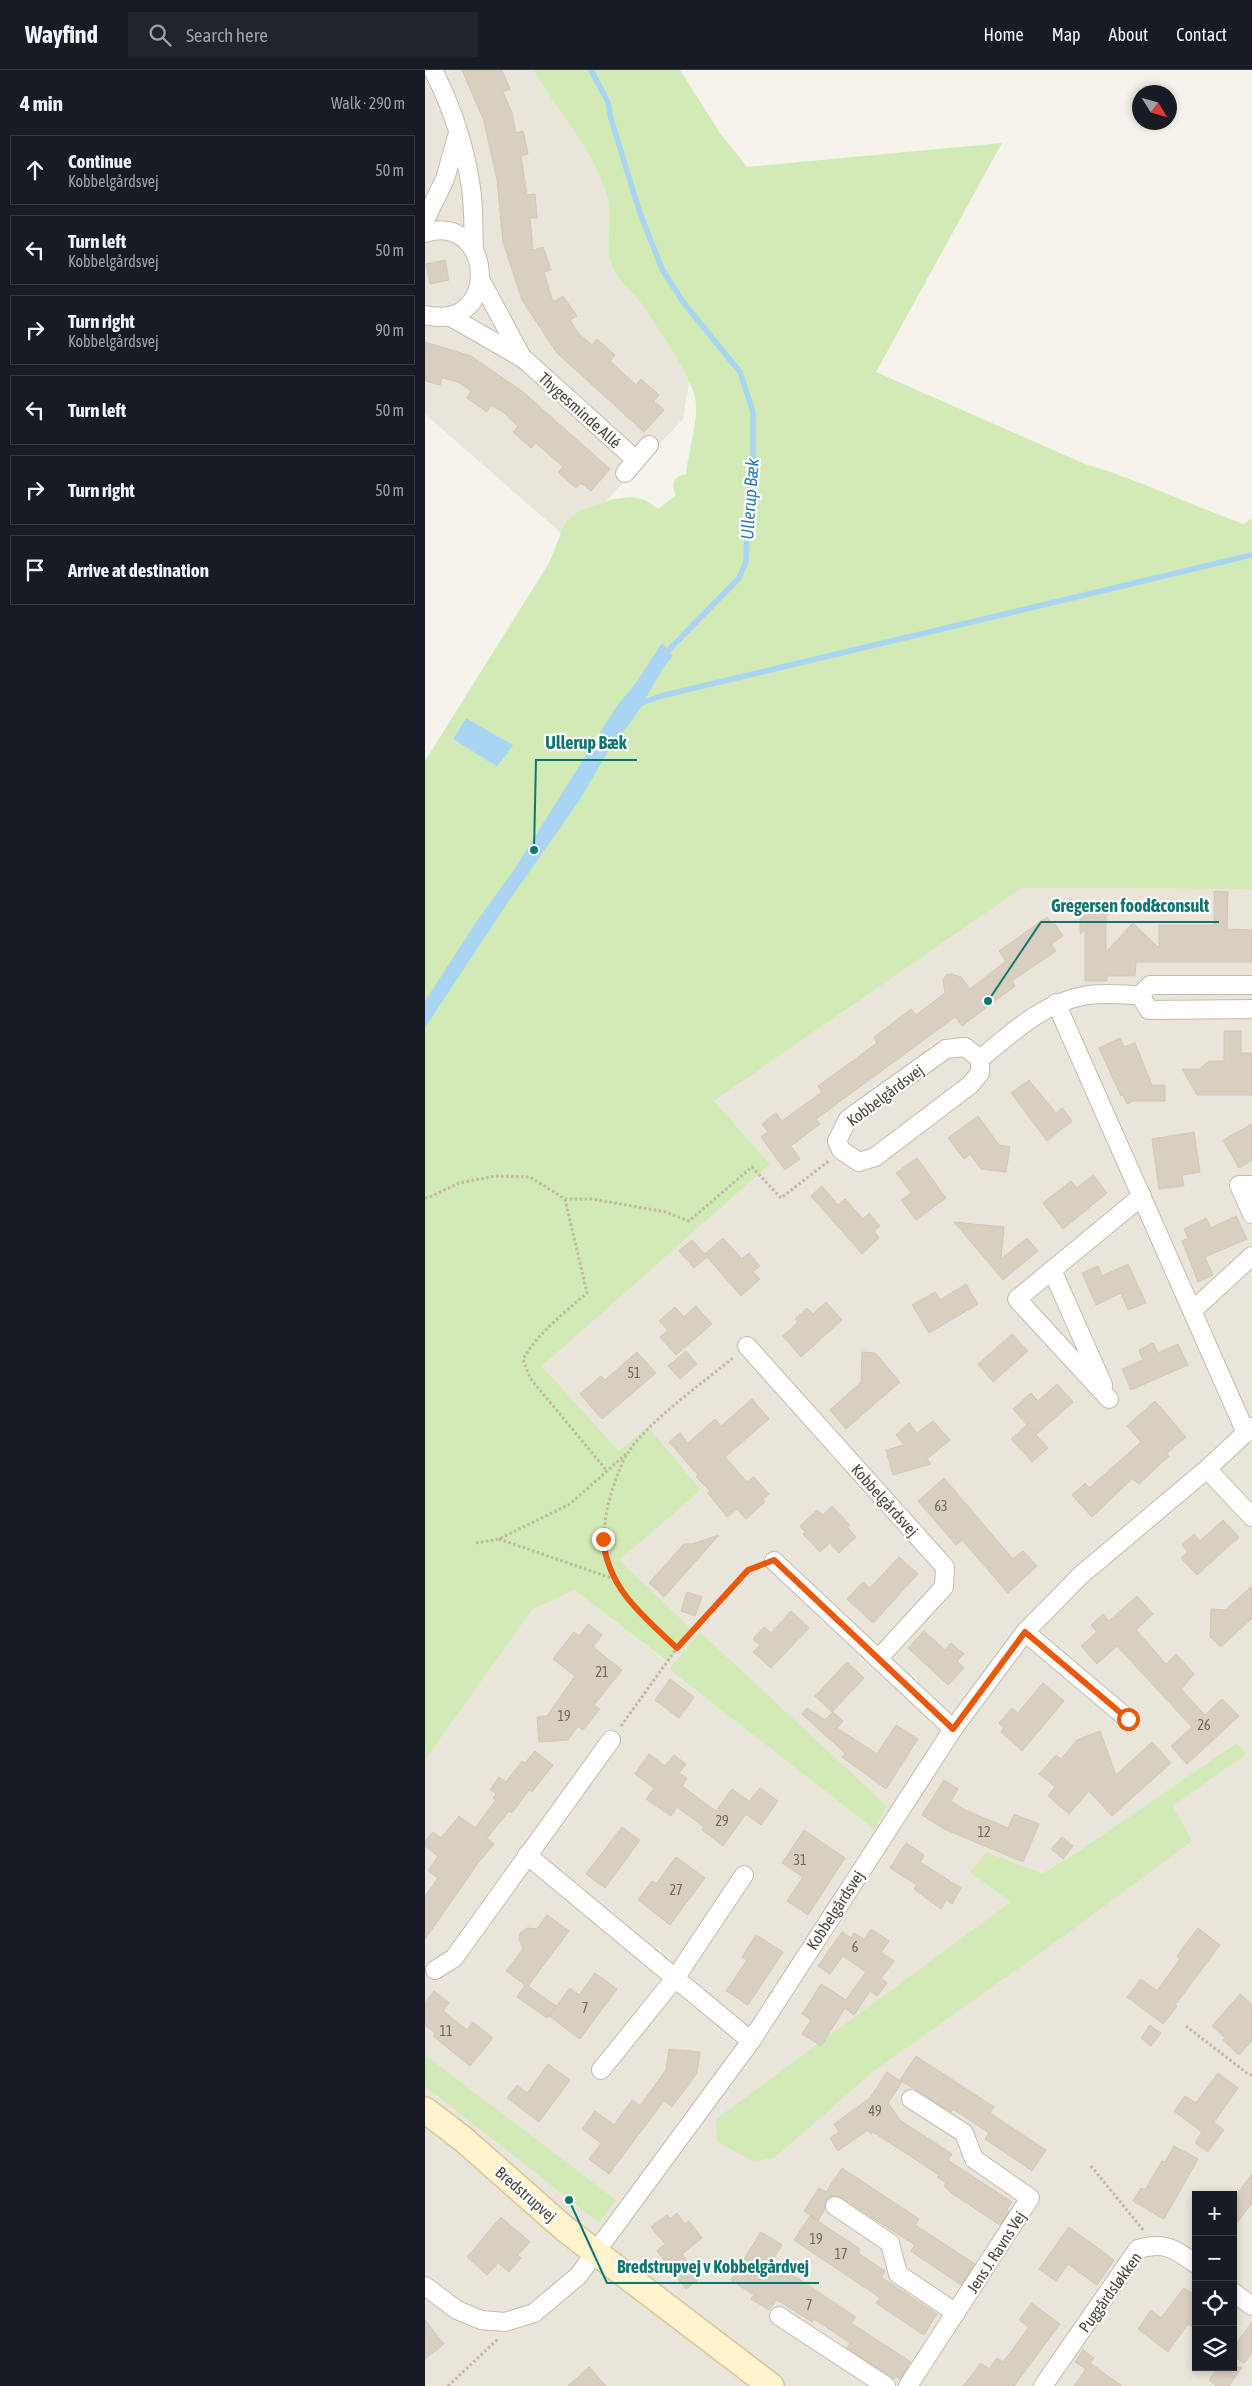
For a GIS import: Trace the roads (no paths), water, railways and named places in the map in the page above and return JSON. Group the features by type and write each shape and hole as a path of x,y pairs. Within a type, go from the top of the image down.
{"street":[{"path":"433,70 459,130 471,188 474,250"},
{"path":"425,220 445,179 459,130"},
{"path":"425,233 432,231 448,232 463,238 474,250"},
{"name":"Thygesminde Allé","path":"474,250 480,265 481,281 524,360"},
{"path":"425,315 435,318 449,316 460,311 470,303 477,293 481,281"},
{"name":"Thygesminde Allé","path":"449,316 524,360 630,467 649,445"},
{"path":"980,1059 1031,1017 1056,1003 1085,995 1140,995 1150,985 1252,985"},
{"path":"1140,995 1149,1010 1252,1009"},
{"name":"Kobbelgårdsvej","path":"425,2286 457,2310 481,2320 505,2322 534,2313 578,2276 751,2041 953,1729 1025,1632 1081,1575 1207,1469 1249,1430 1193,1310 1056,1003"},
{"name":"Kobbelgårdsvej","path":"965,1047 980,1059 980,1073 971,1085 875,1157 859,1162 841,1150 837,1140 848,1119 946,1049 965,1047"},
{"path":"1252,1185 1239,1186 1252,1214"},
{"path":"1053,1270 1109,1399 1017,1299 1143,1196"},
{"path":"1193,1310 1252,1256"},
{"name":"Kobbelgårdsvej","path":"747,1346 945,1567 943,1587 879,1658"},
{"path":"1207,1469 1252,1518"},
{"path":"774,1560 953,1729"},
{"path":"1025,1632 1128,1719"},
{"path":"435,1970 454,1958 611,1740"},
{"path":"527,1855 751,2041"},
{"path":"601,2070 676,1977 744,1876"},
{"name":"Jens J. Ravns Vej","path":"908,2386 1030,2198 974,2159 964,2133 911,2100"},
{"name":"Bredstrupvej","path":"425,2110 463,2140 565,2229 771,2386"},
{"path":"835,2206 890,2243 899,2274 956,2313"},
{"name":"Puggårdsløkken","path":"1043,2386 1138,2249 1151,2245 1174,2248 1192,2261"},
{"path":"1237,2295 1252,2306"},
{"path":"779,2316 886,2386"}],"water":[{"path":"662,643 673,656 665,665 636,715 607,753 579,801 506,905 425,1028 425,1001 477,921 514,870 616,707 636,683"},
{"path":"466,718 513,745 497,767 453,739"}],"waterway":[{"name":"Ullerup Bæk","path":"591,70 608,102 611,119 640,213 662,269 683,302 740,372 753,412 753,472 748,508 746,562 739,578 664,655"},
{"path":"639,704 661,696 1252,555"}],"place":[{"name":"Ullerup Bæk","path":"534,850"},
{"name":"Gregersen food&consult","path":"988,1001"},
{"name":"Bredstrupvej v Kobbelgårdvej","path":"569,2200"}]}
